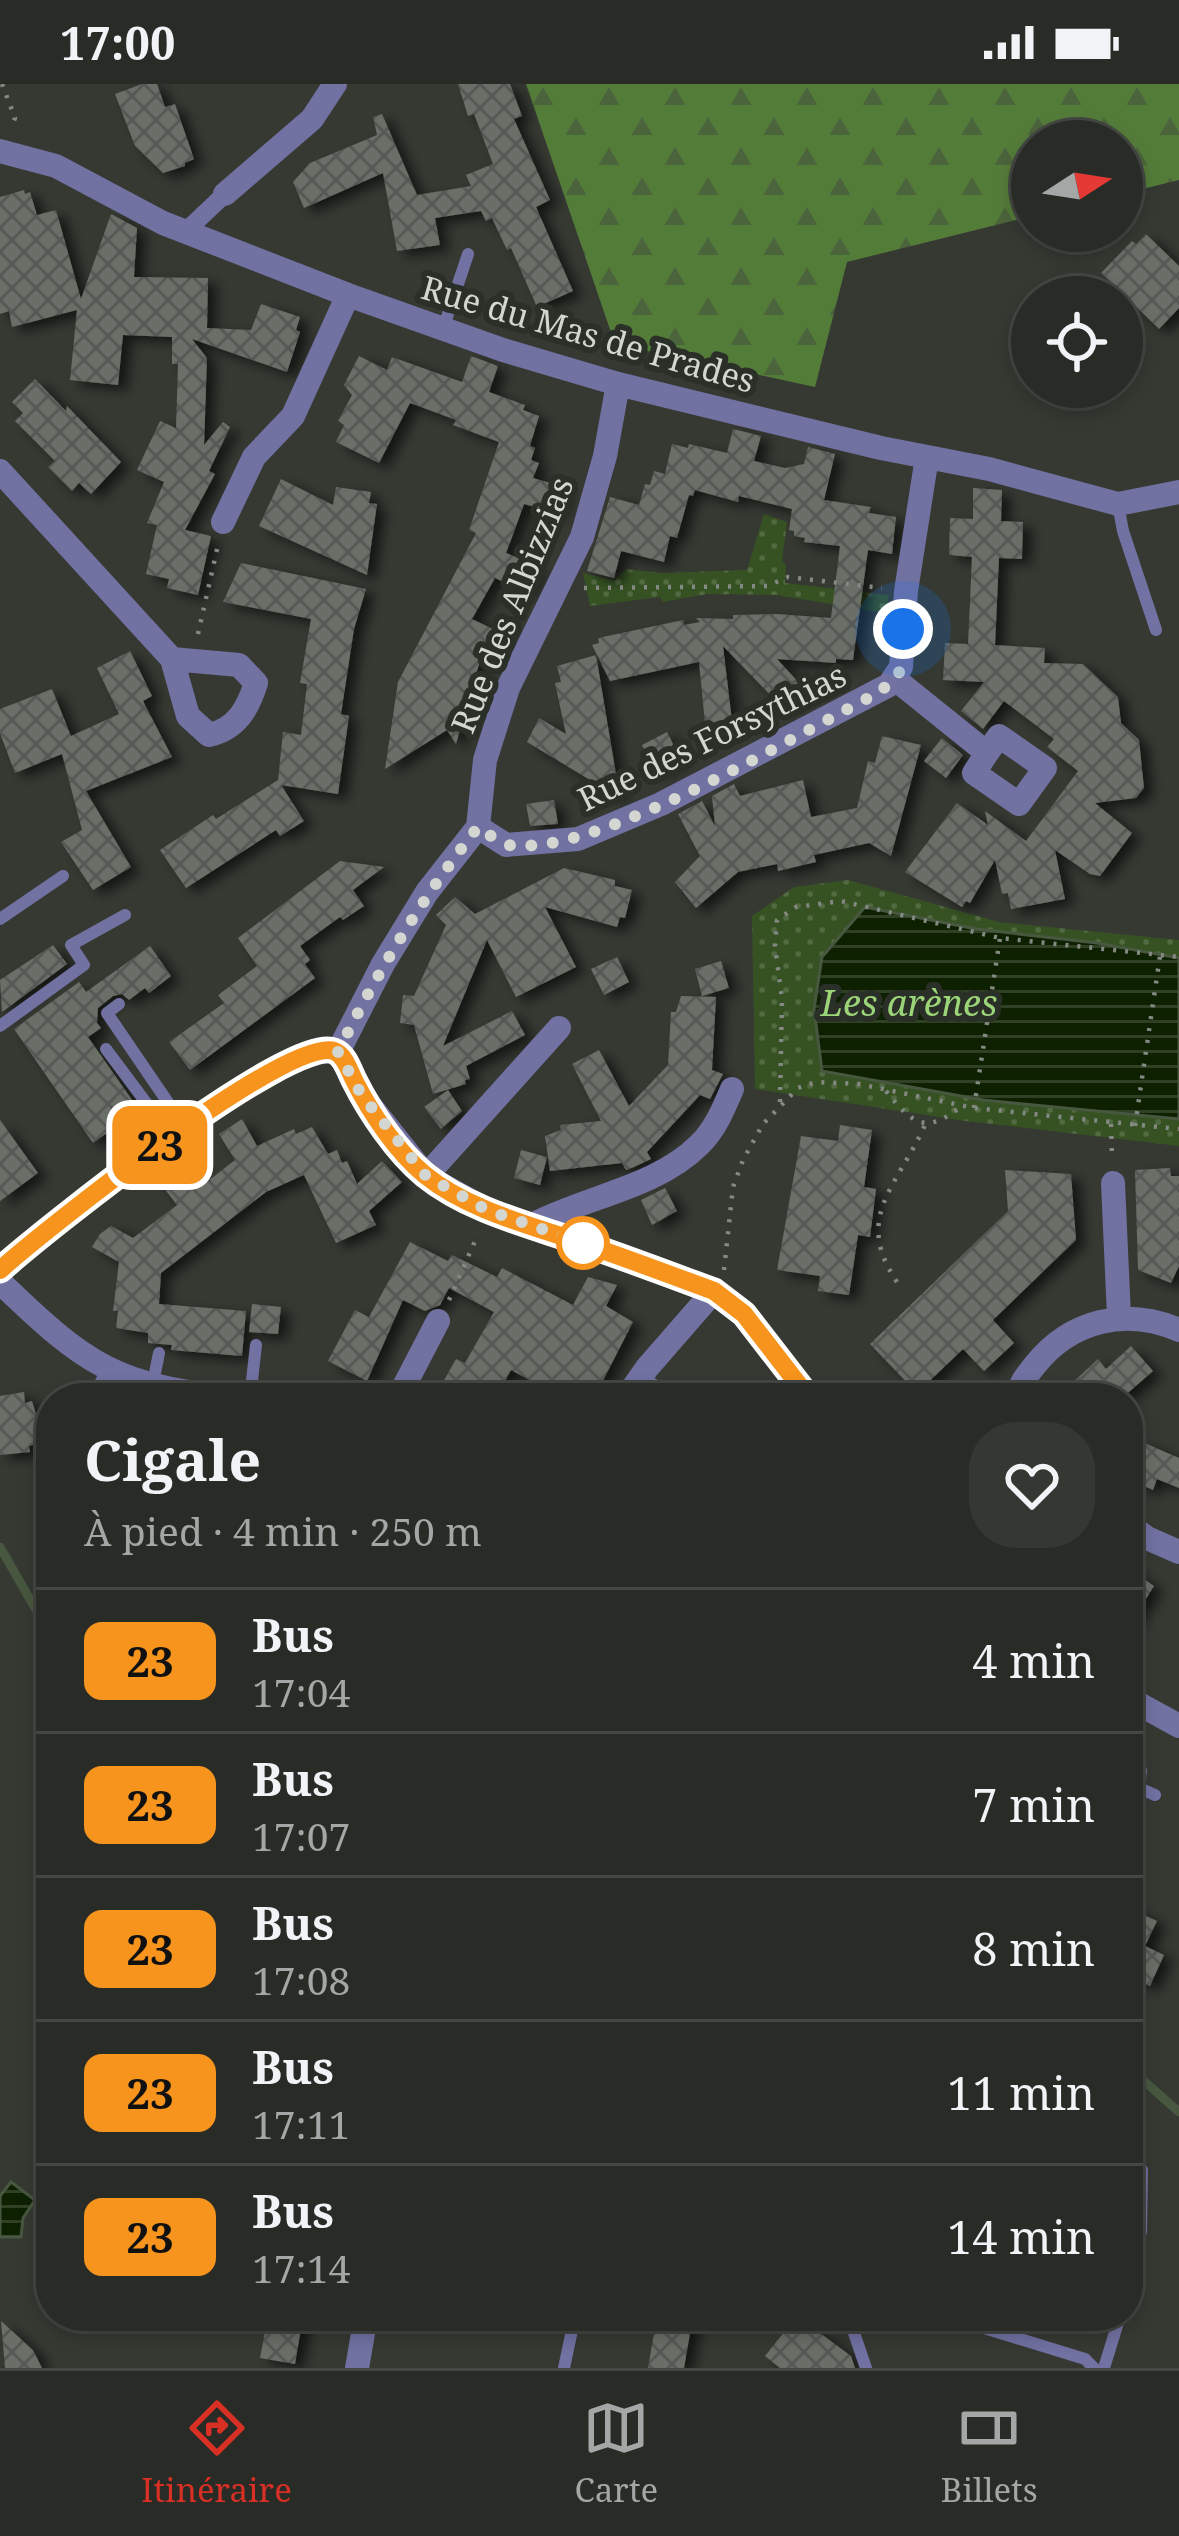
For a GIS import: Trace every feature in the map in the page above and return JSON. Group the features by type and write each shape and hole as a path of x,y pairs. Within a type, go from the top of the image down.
{"street":[{"path":"185,232 312,119 335,84"},
{"name":"Rue du Mas de Prades","path":"5,140 185,232 443,330 618,384 1118,504 1179,492"},
{"path":"223,522 254,457 292,416 348,295"},
{"name":"Rue des Albizzias","path":"478,827 485,760 508,688 582,537 618,384"},
{"name":"Rue des Forsythias","path":"478,827 506,845 578,839 662,804 880,692 901,668 906,591 927,457"},
{"path":"0,471 184,659"},
{"path":"895,679 987,753"},
{"path":"338,1052 382,964 478,827"},
{"path":"426,1176 559,1028"},
{"path":"0,1270 178,1132 250,1083 318,1050 338,1052"},
{"path":"338,1052 361,1094 426,1176 487,1210 714,1291 744,1314 797,1383"},
{"path":"532,1226 672,1166 701,1144 732,1089"},
{"path":"1113,1183 1119,1317"},
{"path":"0,1282 79,1354 138,1383"},
{"path":"636,1383 714,1291"},
{"path":"1020,1383 1078,1326 1119,1317 1179,1330"},
{"path":"406,1383 438,1321"},
{"path":"1143,1535 1179,1552"},
{"path":"1143,1706 1179,1726"},
{"path":"357,2368 363,2331"}],"lane":[{"path":"443,330 468,254"},
{"path":"1118,504 1156,630"},
{"path":"0,919 63,876"},
{"path":"0,1026 84,965 71,945 124,915"},
{"path":"119,1004 107,1013 178,1132"},
{"path":"106,1048 178,1132"},
{"path":"252,1383 256,1345"},
{"path":"159,1353 161,1383"},
{"path":"100,1383 107,1369"},
{"path":"1143,1790 1155,1795"},
{"path":"564,2368 572,2331"},
{"path":"854,2331 866,2368"},
{"path":"994,2331 1085,2359 1094,2368"},
{"path":"1104,2368 1115,2331"}],"path":[{"path":"2,84 15,118 5,140"},
{"path":"0,129 5,140"},
{"path":"5,140 24,132"},
{"path":"184,659 195,643 223,522"},
{"path":"558,588 767,586 788,578 906,591"},
{"path":"780,1102 782,998 775,946 778,920 796,907 841,901 1000,938 1179,957"},
{"path":"974,1108 1000,938"},
{"path":"1135,1126 1160,956"},
{"path":"714,1291 727,1258 733,1187 763,1124 798,1088 817,1082 974,1108 1179,1129"},
{"path":"885,1090 925,1125 939,1124 962,1106"},
{"path":"1111,1124 1113,1183"},
{"path":"897,1282 876,1238 879,1210 925,1125"},
{"path":"438,1321 468,1262 487,1210"}],"shaded area":[{"path":"764,514 787,522 782,561 785,583 889,595 886,613 776,595 707,594 590,606 583,573 614,581 626,569 662,573 747,570"},
{"name":"Les arènes","path":"848,880 999,922 1179,940 1179,1146 966,1121 755,1089 752,916 794,887"}],"green space":[{"path":"526,84 1179,84 1179,180 1143,189 1143,120 1011,120 1011,221 847,262 815,387 615,344"}],"water":[{"name":"Les arènes","path":"865,907 976,929 1179,958 1179,1119 983,1100 822,1071 814,1009 822,957"},
{"path":"11,2182 35,2200 23,2218 21,2237 0,2237 0,2196"}],"building":[{"path":"157,84 165,107 175,104 194,159 185,166 163,173 135,146 115,94"},
{"path":"458,84 510,84 522,116 514,119 550,200 536,207 573,291 537,307 511,248 507,250 492,218 486,221 481,211 435,218 440,245 397,251 383,173 304,208 293,182 310,163 377,135 373,117 382,114 417,195 471,186 466,175 493,164 474,114 468,116"},
{"path":"30,192 37,215 56,210 81,299 111,214 137,228 134,277 208,278 207,328 251,330 261,304 300,317 287,372 192,339 207,358 204,445 223,422 230,427 209,471 215,474 185,530 211,536 198,595 167,588 169,579 146,574 157,525 147,523 164,482 137,470 160,421 176,428 178,364 172,364 172,337 123,335 118,385 70,380 77,310 12,327 9,311 0,314 0,197"},
{"path":"1146,234 1179,266 1179,308 1159,329 1143,314 1143,276 1101,273 1121,252 1143,252"},
{"path":"359,356 387,370 392,357 462,382 471,356 498,366 489,392 525,405 523,410 539,416 530,446 535,448 531,460 539,463 533,478 564,487 556,513 524,504 506,553 536,565 525,592 495,578 472,619 503,634 489,658 482,654 456,744 447,730 385,769 398,682 476,533 469,530 499,442 410,403 379,463 336,442 344,425 338,421 352,395 344,385"},
{"path":"35,379 121,462 91,494 79,483 72,491 48,467 55,461 15,421 23,413 12,402"},
{"path":"733,429 761,436 754,461 785,468 804,464 808,447 835,454 824,500 871,507 869,513 896,517 892,554 868,550 853,660 777,659 803,687 782,707 723,646 732,721 705,723 699,662 610,681 592,645 599,643 598,638 683,620 684,625 700,622 696,618 777,614 831,618 840,546 804,542 805,538 794,536 789,530 792,509 695,490 689,495 677,538 670,536 664,562 621,551 614,578 587,571 610,497 639,505 654,471 665,474 672,444 727,453"},
{"path":"281,479 333,505 336,487 371,492 369,503 377,504 367,575 259,526"},
{"path":"973,488 1002,490 1001,521 1023,522 1022,559 999,558 995,645 1045,648 1044,663 1083,664 1118,697 1121,723 1139,740 1144,788 1136,798 1095,803 1132,833 1100,876 1055,850 1065,899 1011,909 1008,893 1002,894 995,860 970,903 962,907 905,872 957,803 988,825 985,811 1026,841 1078,771 1047,747 1054,739 1004,701 983,729 961,711 984,682 943,680 945,643 968,644 972,557 949,555 950,518 973,519"},
{"path":"241,563 366,589 354,629 341,714 349,716 338,794 281,785 304,821 280,836 276,830 186,888 160,850 278,780 283,732 301,735 307,684 300,683 311,619 223,602"},
{"path":"130,651 152,696 143,701 172,757 86,791 131,867 93,890 61,842 82,830 62,754 15,773 0,733 0,709 52,689 71,736 119,714 97,668"},
{"path":"596,655 620,798 527,742 539,718 566,734 555,683 561,682 557,666"},
{"path":"667,732 680,758 655,772 642,745"},
{"path":"882,736 921,745 891,856 869,843 814,855 816,862 778,871 777,864 738,872 696,908 675,882 700,856 678,814 702,801 715,826 712,796 734,784 740,796 803,780 811,817 857,808 868,761 875,763"},
{"path":"942,738 963,755 946,778 924,761"},
{"path":"554,800 558,824 530,826 526,804"},
{"path":"340,861 384,867 353,890 364,906 300,946 315,978 190,1070 169,1042 224,1003 218,995 257,966 238,938"},
{"path":"564,868 615,880 615,886 632,890 625,918 620,917 617,927 545,907 576,967 516,997 487,940 443,1046 512,1011 525,1035 466,1066 470,1079 466,1084 433,1094 414,1025 400,1023 403,995 414,996 446,925 436,915 455,897 475,914"},
{"path":"53,945 67,964 2,1012 0,980"},
{"path":"150,946 171,976 149,993 145,988 129,1000 122,994 113,996 98,1008 101,1028 88,1037 139,1110 93,1143 14,1029 79,982 86,992"},
{"path":"617,957 629,982 604,995 591,969"},
{"path":"721,961 729,988 702,996 695,969"},
{"path":"681,996 716,997 712,1070 723,1074 710,1099 700,1095 647,1152 651,1159 634,1167 626,1170 622,1163 550,1171 545,1136 561,1130 560,1125 601,1121 572,1064 599,1050 629,1106 668,1065 671,1012 676,1012"},
{"path":"448,1090 462,1111 441,1129 424,1107"},
{"path":"242,1119 257,1146 294,1129 296,1134 312,1127 328,1154 337,1150 342,1163 347,1161 357,1184 382,1161 402,1182 369,1211 376,1225 336,1243 304,1175 266,1192 161,1273 159,1304 246,1311 242,1356 171,1350 172,1345 148,1343 148,1333 116,1328 118,1311 113,1311 119,1262 92,1247 111,1226 133,1238 177,1205 157,1179 180,1162 199,1188 235,1160 219,1134"},
{"path":"0,1120 38,1173 0,1201"},
{"path":"840,1125 872,1130 864,1187 876,1189 870,1237 858,1235 849,1295 818,1291 820,1276 777,1270 801,1136 838,1141"},
{"path":"521,1150 547,1157 540,1185 514,1178"},
{"path":"1170,1168 1171,1176 1179,1176 1179,1266 1171,1283 1138,1270 1135,1170"},
{"path":"1005,1170 1071,1174 1076,1240 993,1320 1014,1343 984,1371 963,1349 927,1383 907,1383 870,1344 1008,1211"},
{"path":"665,1188 677,1211 652,1225 641,1200"},
{"path":"410,1242 448,1261 452,1255 497,1277 502,1268 573,1305 588,1277 617,1285 606,1306 633,1322 602,1383 535,1383 511,1370 504,1383 442,1383 456,1359 465,1363 494,1312 449,1288 440,1305 425,1311 403,1300 367,1381 328,1361 355,1310 369,1317"},
{"path":"252,1304 281,1307 278,1334 249,1332"},
{"path":"1131,1346 1153,1371 1139,1383 1072,1383 1098,1359 1106,1369"},
{"path":"24,1392 25,1403 32,1401 36,1444 29,1446 30,1452 0,1455 0,1396"},
{"path":"1143,1442 1179,1458 1179,1488 1157,1479 1153,1490 1143,1486"},
{"path":"1143,1578 1154,1586 1143,1603"},
{"path":"1143,1915 1157,1921 1145,1946 1164,1955 1150,1986 1143,1983"},
{"path":"1,2321 33,2350 42,2368 5,2368"},
{"path":"265,2331 300,2331 295,2364 260,2358"},
{"path":"654,2331 690,2331 684,2368 648,2368"},
{"path":"785,2331 817,2331 851,2356 855,2368 780,2368 765,2356"}],"waterway":[{"path":"0,1547 36,1610"},
{"path":"1143,2080 1179,2112"}],"bus line":[{"name":"23","path":"0,1270 89,1198 250,1083 328,1049 338,1052 361,1094 426,1176 487,1210 714,1291 744,1314 797,1383"}],"route":[{"path":"583,1243 487,1210 426,1176 361,1094 338,1052 382,964 427,892 478,827 506,845 578,839 662,804 880,692 901,668 903,629"}]}
